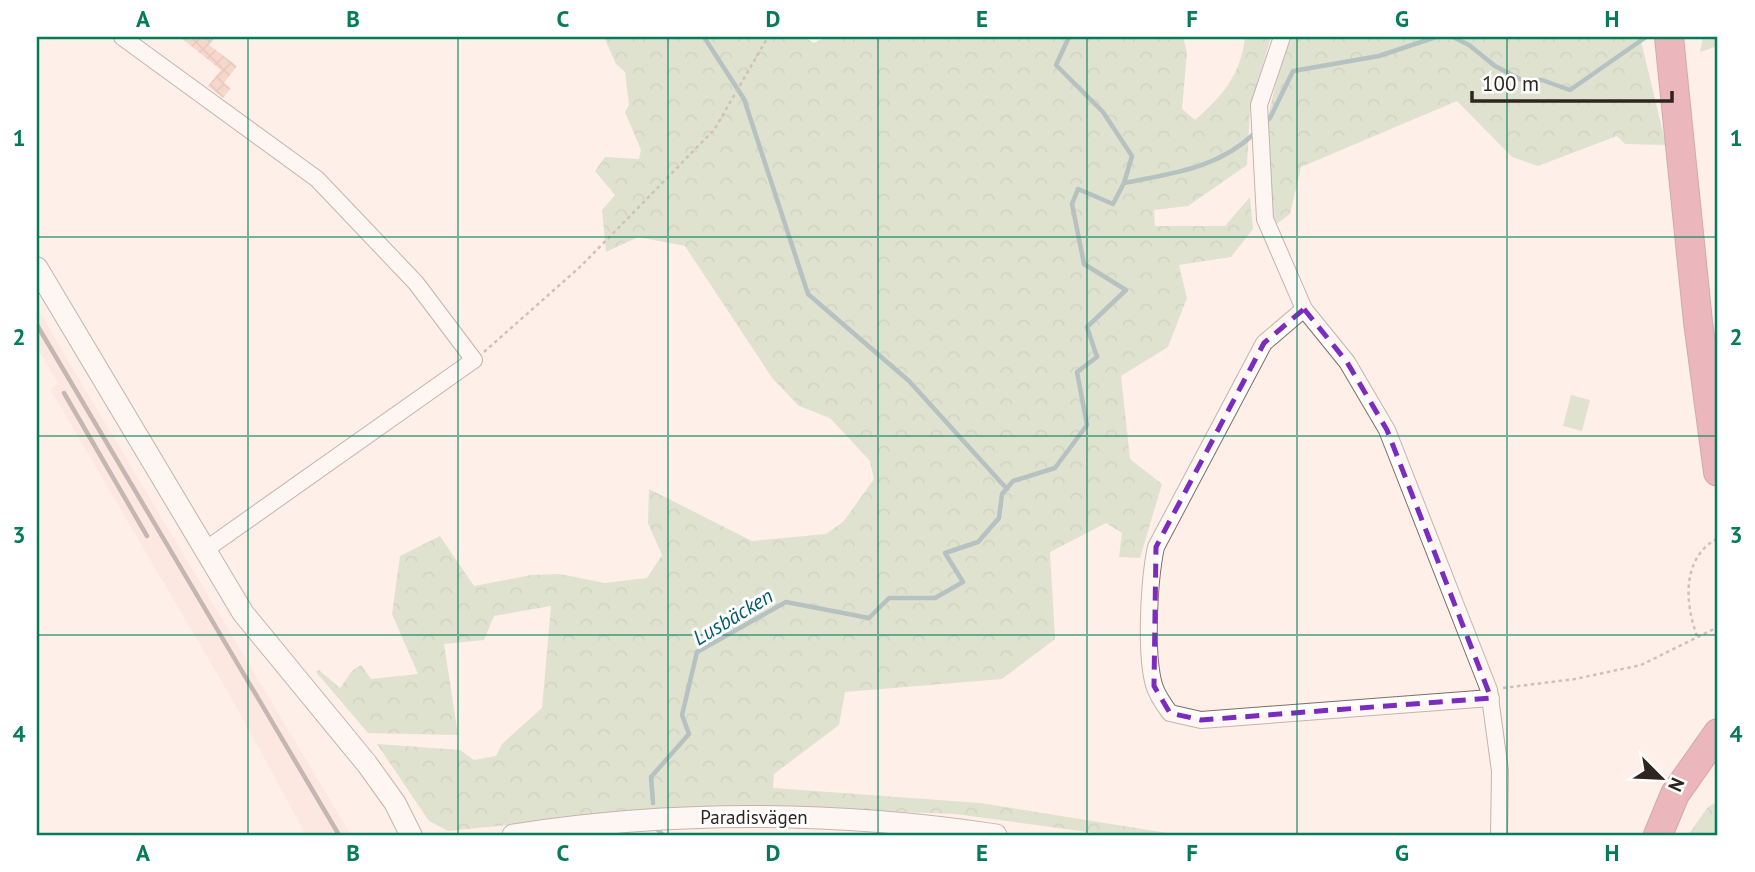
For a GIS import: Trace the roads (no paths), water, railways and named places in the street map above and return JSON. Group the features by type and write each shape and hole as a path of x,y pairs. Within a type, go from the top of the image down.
{"highway":[{"path":"1669,37 1698,321 1718,472"},
{"path":"1684,37 1718,359"},
{"path":"1658,835 1675,794 1718,733"},
{"path":"1687,778 1718,759"}],"street":[{"path":"122,37 317,179 416,283 474,360 205,550"},
{"path":"1282,37 1259,105 1265,219 1304,309 1347,362 1387,430 1490,694 1500,771 1499,835"},
{"path":"37,268 243,613 367,764 394,803 411,835"},
{"path":"1304,309 1264,343 1156,547 1151,570 1150,666 1158,695 1170,713 1201,720 1490,694"},
{"name":"Paradisvägen","path":"513,835 685,817 842,818 927,825 996,835"}],"waterway":[{"path":"704,37 744,99 808,294 909,381 1007,489"},
{"name":"Lusbäcken","path":"653,803 651,777 689,734 682,715 697,652 786,602 869,618 889,598 935,598 963,582 945,553 978,542 999,518 1002,494 1013,481 1055,468 1087,425 1077,372 1097,357 1087,327 1126,290 1084,264 1072,204 1078,189 1113,204 1124,183 1132,156 1103,112 1056,65 1069,37"},
{"path":"1263,124 1270,118 1293,71 1379,56 1436,37"},
{"path":"1453,37 1469,45 1495,66 1522,80 1542,80 1570,90 1646,37"},
{"path":"1124,183 1210,162 1225,155 1255,133"},
{"name":"Lusbäcken","path":"656,828 663,835"}],"railway":[{"path":"37,325 339,835"},
{"path":"64,393 147,536"}]}
